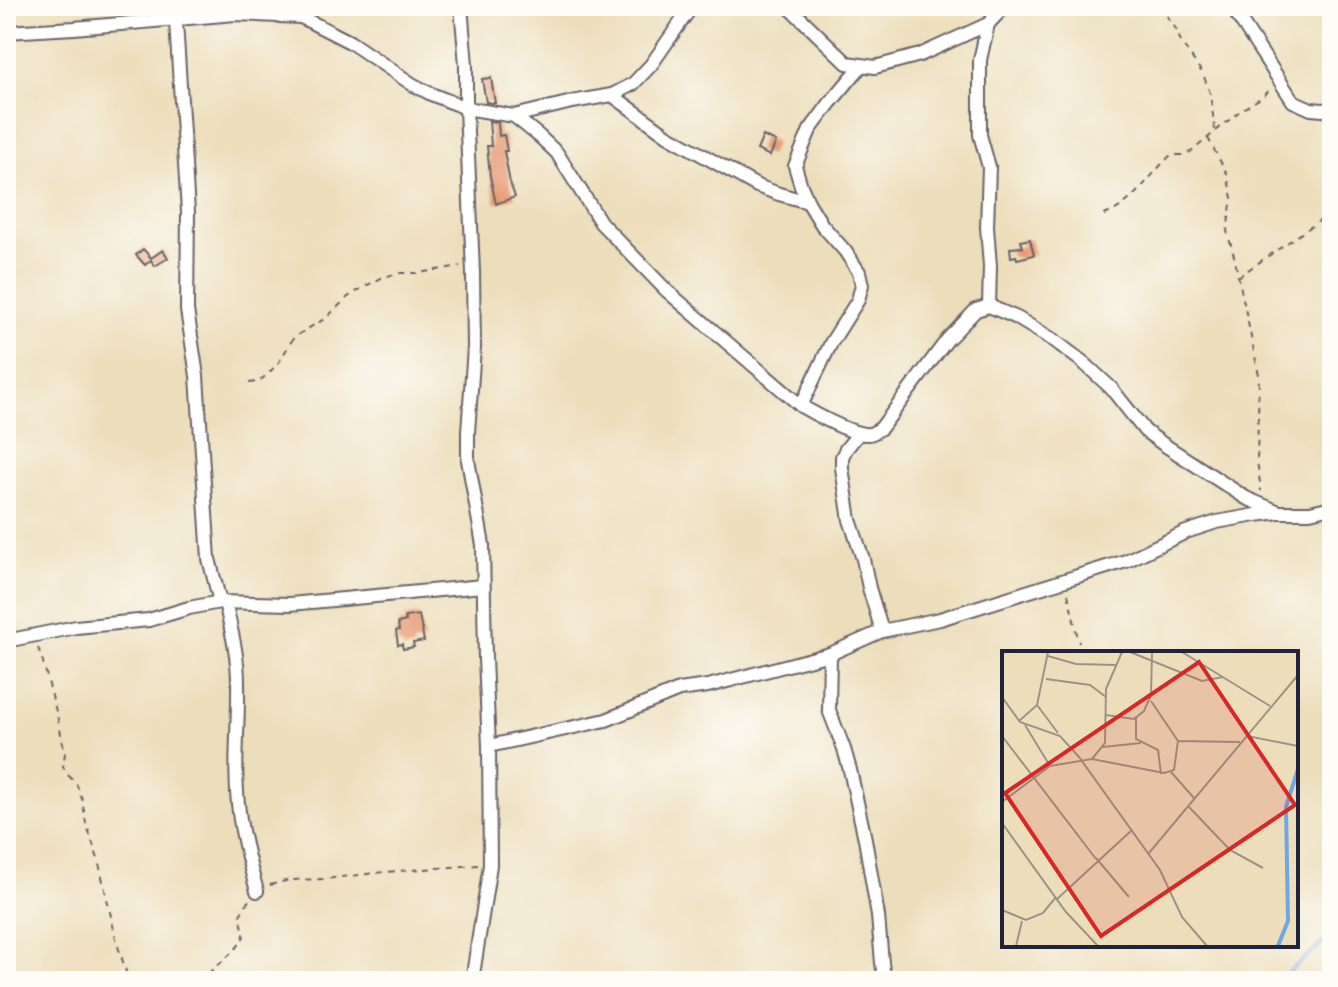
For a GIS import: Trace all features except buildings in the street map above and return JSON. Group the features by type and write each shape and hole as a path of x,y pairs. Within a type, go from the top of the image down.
{"street":[{"path":"461,6 473,264 474,347 468,460 483,545 489,746 490,865 472,981"},
{"path":"6,32 74,28 175,13 300,12 412,84 466,108 514,116 612,95 633,84 651,65 692,6"},
{"path":"788,6 847,63 875,67 920,55 988,24 1005,6"},
{"path":"1231,6 1293,101 1323,110 1332,108"},
{"path":"175,13 188,212 187,310 197,376 209,559 235,644 239,812 257,891"},
{"path":"988,24 980,60 980,135 989,167 989,306"},
{"path":"801,406 831,343 858,300 862,285 859,272 808,202 795,166 810,130 862,65"},
{"path":"612,95 667,135 757,186 808,202"},
{"path":"514,116 557,153 601,223 667,291 801,406 818,416 859,433 869,434 881,428 947,340 976,310 989,306 1017,318 1084,363 1111,388 1145,431 1222,484 1279,512"},
{"path":"859,433 842,457 842,468 850,520 882,631"},
{"path":"489,746 606,720 679,690 708,686 830,654 882,631 940,619 1141,555 1186,532 1217,522 1332,507"},
{"path":"6,641 76,627 149,620 222,602 290,604 483,586"},
{"path":"830,654 829,710 847,759 865,839 885,981"}],"path":[{"path":"1160,6 1203,74 1210,93 1215,131"},
{"path":"1104,215 1131,198 1171,155 1191,152 1268,91 1276,75"},
{"path":"1208,138 1227,174 1232,198 1227,231 1259,375 1257,460 1262,504"},
{"path":"1238,277 1332,212"},
{"path":"249,383 258,382 268,374 294,337 326,318 364,287 398,273 419,273 473,264"},
{"path":"1065,580 1079,643"},
{"path":"33,636 57,715 65,753 63,767 76,783 82,799 129,981"},
{"path":"200,981 243,940 240,915 257,891 271,884 455,865 490,865"}],"waterway":[{"path":"1282,981 1332,935"}]}
